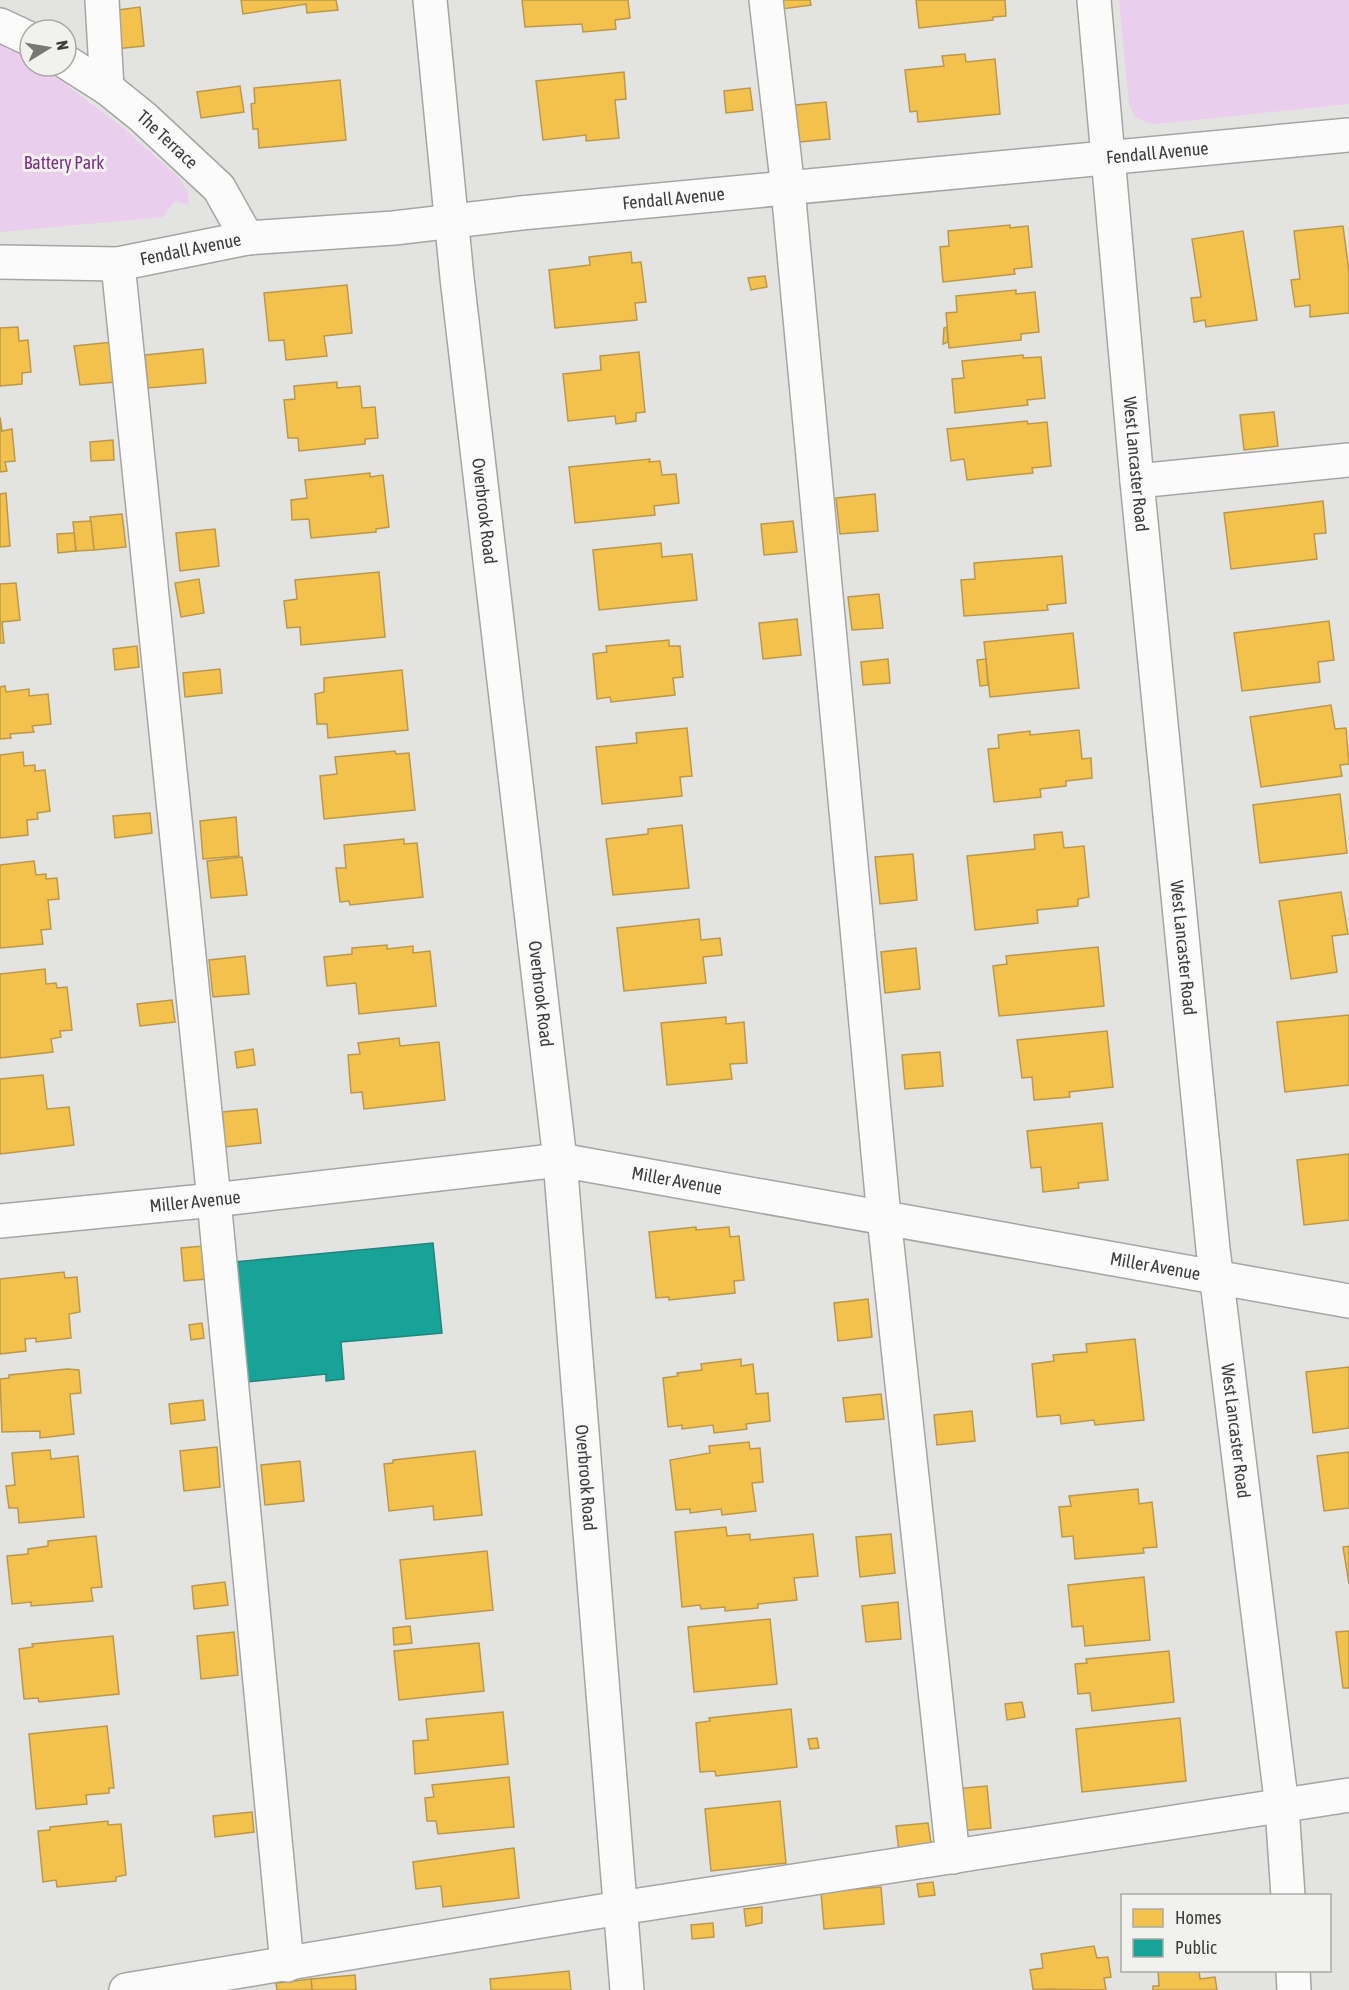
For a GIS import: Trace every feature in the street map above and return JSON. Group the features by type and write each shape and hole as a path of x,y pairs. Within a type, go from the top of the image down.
{"street":[{"path":"102,0 107,88"},
{"name":"Overbrook Road","path":"430,0 451,221 560,1160 627,1990"},
{"path":"766,0 788,189 884,1217 953,1857"},
{"name":"West Lancaster Road","path":"1094,0 1137,481 1216,1275 1282,1807 1288,1894"},
{"path":"0,26 18,34"},
{"name":"The Terrace","path":"78,70 107,88 219,188 247,238"},
{"name":"Fendall Avenue","path":"0,262 118,264 247,238 394,228 1349,135"},
{"path":"118,264 214,1200 287,1965"},
{"path":"1137,481 1349,460"},
{"name":"Miller Avenue","path":"0,1221 214,1200 560,1160 1216,1275 1349,1301"},
{"path":"126,1990 620,1908 1349,1795"},
{"path":"1293,1972 1294,1990"}],"green space":[{"path":"1119,0 1349,0 1349,104 1155,124 1146,122 1135,116 1129,104"},
{"name":"Battery Park","path":"0,40 18,51 18,78 57,78 123,128 178,177 188,192 189,205 175,201 163,217 0,232"}],"building: Homes":[{"path":"241,0 336,0 338,10 307,13 306,4 243,14"},
{"path":"522,0 628,0 630,18 615,20 616,29 583,32 582,24 525,27"},
{"path":"781,0 810,0 811,5 782,9"},
{"path":"916,0 1005,0 1006,16 993,17 993,20 919,28"},
{"path":"140,7 144,46 115,49 111,11"},
{"path":"965,54 966,62 995,59 1000,114 918,122 917,111 910,112 905,70 944,66 942,56"},
{"path":"624,72 626,99 615,100 619,138 586,141 586,135 543,140 536,81"},
{"path":"340,80 346,140 259,148 258,129 253,129 251,104 255,103 254,88"},
{"path":"240,86 244,112 201,118 197,92"},
{"path":"750,88 753,110 726,113 724,91"},
{"path":"826,102 830,139 790,143 786,106"},
{"path":"1010,225 1010,228 1028,226 1032,267 1014,269 1015,274 943,282 940,247 949,246 948,231"},
{"path":"1343,226 1349,271 1349,313 1310,317 1310,305 1295,307 1291,280 1300,279 1294,231"},
{"path":"1243,231 1257,320 1206,327 1205,320 1194,322 1191,298 1201,297 1192,239"},
{"path":"631,252 632,263 641,262 646,302 635,303 637,320 555,328 549,270 590,265 589,257"},
{"path":"765,276 767,287 751,290 748,278"},
{"path":"347,285 352,333 324,336 327,356 286,360 284,340 269,341 264,293"},
{"path":"1016,290 1016,294 1035,292 1039,332 1021,334 1021,340 949,348 946,313 957,312 956,296"},
{"path":"18,327 19,341 28,340 31,372 22,373 22,384 0,386 0,328"},
{"path":"947,327 948,342 943,344 944,328"},
{"path":"113,342 117,382 80,385 74,346"},
{"path":"203,349 206,383 148,388 145,355"},
{"path":"639,352 645,412 636,413 636,421 616,424 615,416 568,421 563,374 601,370 600,356"},
{"path":"1023,355 1023,358 1041,357 1045,398 1027,400 1028,405 955,413 952,379 964,378 962,361"},
{"path":"337,382 337,388 360,386 362,408 375,407 378,438 365,439 365,444 299,451 298,438 288,438 284,400 295,399 294,386"},
{"path":"1274,412 1278,446 1244,450 1240,415"},
{"path":"0,417 2,431 12,429 15,461 5,462 7,471 0,472"},
{"path":"1027,421 1028,424 1047,422 1051,466 1032,468 1033,473 967,480 964,459 951,461 947,429"},
{"path":"113,440 114,460 91,461 90,442"},
{"path":"650,459 649,462 660,461 662,475 676,474 679,503 654,506 655,515 575,523 569,467"},
{"path":"370,473 370,477 383,475 389,527 376,529 376,532 311,538 309,519 292,520 291,500 307,498 305,480"},
{"path":"6,493 10,546 0,547 0,494"},
{"path":"875,494 878,531 840,534 836,498"},
{"path":"1323,501 1326,533 1314,534 1317,559 1231,569 1224,513"},
{"path":"122,514 126,547 94,550 90,517"},
{"path":"91,521 94,550 76,551 73,522"},
{"path":"793,521 797,552 764,555 761,524"},
{"path":"215,529 219,566 180,571 176,533"},
{"path":"74,533 76,551 58,553 57,534"},
{"path":"661,543 662,557 692,554 697,600 599,610 593,550"},
{"path":"1062,556 1066,603 1047,605 1048,610 964,616 961,580 975,579 974,563"},
{"path":"379,572 385,637 301,645 300,627 287,628 284,601 297,599 295,580"},
{"path":"199,579 204,613 181,617 175,583"},
{"path":"16,583 20,620 2,622 4,643 0,643 0,584"},
{"path":"879,594 883,628 852,630 848,597"},
{"path":"797,619 801,655 763,659 759,623"},
{"path":"1329,621 1334,660 1318,662 1320,682 1242,691 1234,633"},
{"path":"1073,633 1079,688 990,697 984,642"},
{"path":"669,640 669,646 680,646 683,677 673,678 675,695 611,702 610,697 597,699 593,654 607,652 606,646"},
{"path":"137,646 139,667 115,670 113,649"},
{"path":"888,659 890,683 863,685 861,662"},
{"path":"986,659 988,685 980,686 977,660"},
{"path":"220,669 222,693 185,697 183,673"},
{"path":"402,670 408,730 328,738 327,724 317,724 315,694 324,692 324,678"},
{"path":"5,686 6,692 29,689 29,696 48,694 51,724 32,726 34,732 10,734 11,738 0,739 0,687"},
{"path":"1331,705 1335,729 1346,728 1349,764 1340,765 1342,776 1261,787 1250,717"},
{"path":"687,728 692,776 680,777 682,796 602,804 596,747 637,743 636,733"},
{"path":"1079,730 1082,759 1091,758 1092,778 1066,781 1066,786 1040,789 1041,797 994,802 988,749 999,748 998,735 1030,731 1030,735"},
{"path":"395,751 396,754 409,753 415,810 324,819 320,776 337,774 335,757"},
{"path":"23,752 24,766 35,765 35,771 45,770 50,811 37,813 38,819 27,820 28,835 0,838 0,755"},
{"path":"1340,794 1347,853 1260,863 1253,805"},
{"path":"150,813 152,833 115,838 113,816"},
{"path":"236,817 239,856 203,859 200,821"},
{"path":"682,825 689,888 613,895 606,839 648,834 648,829"},
{"path":"1062,832 1064,848 1084,846 1089,897 1078,899 1078,906 1037,910 1038,923 975,930 967,856 1035,849 1034,835"},
{"path":"404,839 404,844 417,843 423,897 350,905 349,901 340,902 336,868 346,868 344,845"},
{"path":"913,854 917,900 880,904 875,857"},
{"path":"242,857 247,895 211,898 207,861"},
{"path":"34,861 36,875 46,874 46,879 57,878 59,899 48,900 51,929 41,930 43,944 0,948 0,865"},
{"path":"1341,892 1348,934 1332,936 1337,972 1291,979 1279,901"},
{"path":"699,919 701,940 720,938 722,955 703,957 706,983 624,991 617,928"},
{"path":"387,945 387,949 413,946 413,953 430,951 436,1006 359,1014 356,983 327,986 324,957 352,954 352,948"},
{"path":"1098,947 1104,1006 999,1016 993,966 1007,964 1006,956"},
{"path":"916,948 920,989 885,993 881,952"},
{"path":"245,956 249,994 213,997 209,960"},
{"path":"45,969 46,984 56,983 57,988 67,987 72,1030 60,1031 61,1037 51,1039 53,1052 0,1058 0,974"},
{"path":"172,1000 175,1022 140,1026 137,1004"},
{"path":"1349,1015 1349,1085 1285,1092 1277,1022"},
{"path":"726,1017 726,1024 744,1022 747,1063 730,1064 732,1079 667,1085 661,1023"},
{"path":"1107,1031 1113,1087 1069,1092 1070,1097 1034,1100 1032,1077 1022,1078 1017,1040"},
{"path":"399,1038 400,1046 439,1042 445,1100 364,1109 362,1092 351,1093 348,1055 360,1054 358,1043"},
{"path":"253,1049 255,1065 237,1068 235,1052"},
{"path":"940,1052 943,1086 905,1089 902,1055"},
{"path":"43,1075 47,1109 69,1107 74,1145 0,1154 0,1079"},
{"path":"257,1109 261,1143 225,1147 222,1112"},
{"path":"1102,1123 1108,1180 1078,1183 1079,1188 1043,1192 1041,1167 1031,1168 1027,1131"},
{"path":"1349,1154 1349,1220 1304,1225 1297,1160"},
{"path":"696,1227 696,1230 729,1227 730,1237 739,1236 744,1280 734,1281 735,1293 669,1300 669,1297 656,1298 649,1232"},
{"path":"203,1246 207,1279 184,1281 181,1248"},
{"path":"64,1272 65,1278 77,1277 80,1312 69,1314 71,1338 36,1342 36,1338 25,1339 26,1351 0,1354 0,1279"},
{"path":"868,1299 872,1337 838,1341 834,1303"},
{"path":"202,1323 204,1338 191,1340 189,1325"},
{"path":"1135,1339 1144,1420 1095,1425 1094,1420 1061,1424 1060,1415 1037,1417 1032,1364 1054,1361 1053,1355 1087,1352 1086,1344"},
{"path":"741,1359 741,1366 753,1364 756,1394 768,1393 770,1421 746,1424 747,1429 714,1433 713,1425 682,1429 682,1425 668,1427 663,1378 678,1376 677,1373 702,1370 701,1364"},
{"path":"1349,1367 1349,1428 1313,1433 1306,1372"},
{"path":"67,1369 79,1370 81,1393 70,1394 74,1434 40,1438 40,1431 2,1432 0,1379 9,1378 9,1375"},
{"path":"881,1394 884,1419 846,1422 843,1398"},
{"path":"203,1400 205,1420 171,1424 169,1404"},
{"path":"972,1411 975,1441 937,1445 934,1415"},
{"path":"749,1442 750,1449 760,1448 763,1482 752,1483 756,1511 722,1515 721,1509 690,1513 690,1509 676,1510 670,1460 710,1453 709,1446"},
{"path":"217,1447 220,1487 184,1491 180,1451"},
{"path":"50,1450 51,1459 78,1456 84,1517 19,1523 18,1508 9,1508 6,1486 15,1485 12,1453"},
{"path":"475,1451 482,1515 434,1520 433,1506 389,1511 384,1464 393,1463 393,1460"},
{"path":"1349,1452 1349,1508 1324,1511 1317,1456"},
{"path":"300,1461 304,1501 265,1505 261,1465"},
{"path":"1138,1489 1139,1504 1152,1502 1157,1547 1143,1548 1144,1553 1075,1559 1073,1536 1062,1537 1059,1507 1071,1506 1069,1496"},
{"path":"726,1527 727,1536 750,1534 750,1540 813,1534 818,1576 794,1578 797,1600 758,1604 758,1608 725,1611 725,1607 701,1609 700,1605 682,1607 675,1532"},
{"path":"891,1534 895,1573 860,1577 856,1537"},
{"path":"96,1536 102,1587 91,1588 93,1601 31,1606 31,1602 12,1604 7,1556 28,1554 28,1549 48,1546 48,1541"},
{"path":"1349,1546 1349,1584 1343,1547"},
{"path":"487,1551 493,1610 406,1619 400,1560"},
{"path":"1144,1577 1150,1640 1085,1646 1083,1626 1072,1627 1068,1585"},
{"path":"225,1582 228,1605 194,1609 192,1586"},
{"path":"898,1602 901,1639 866,1642 862,1606"},
{"path":"770,1619 777,1684 694,1692 688,1627"},
{"path":"410,1626 412,1643 394,1645 393,1628"},
{"path":"1349,1631 1349,1688 1343,1688 1336,1632"},
{"path":"234,1632 238,1675 201,1679 197,1636"},
{"path":"113,1636 119,1694 39,1702 38,1698 24,1699 19,1649 33,1647 32,1644"},
{"path":"479,1643 484,1691 399,1700 394,1651"},
{"path":"1169,1651 1174,1702 1092,1711 1090,1693 1078,1694 1075,1664 1087,1663 1086,1659"},
{"path":"1022,1702 1025,1717 1007,1720 1005,1704"},
{"path":"791,1709 797,1767 716,1776 715,1771 700,1772 696,1723 710,1721 709,1718"},
{"path":"503,1712 508,1764 415,1774 413,1741 428,1740 426,1719"},
{"path":"1180,1718 1186,1781 1082,1792 1076,1729"},
{"path":"107,1726 114,1788 109,1788 109,1793 86,1795 87,1804 36,1809 29,1734"},
{"path":"817,1738 819,1748 810,1749 808,1739"},
{"path":"509,1777 514,1827 438,1834 436,1821 427,1821 425,1798 434,1797 432,1785"},
{"path":"987,1786 991,1828 960,1831 956,1789"},
{"path":"780,1801 786,1863 711,1871 705,1809"},
{"path":"252,1812 254,1832 215,1837 213,1816"},
{"path":"108,1821 108,1825 121,1824 126,1875 116,1877 116,1881 57,1887 56,1880 43,1882 38,1831 50,1830 50,1827"},
{"path":"928,1823 932,1849 899,1852 896,1826"},
{"path":"514,1848 519,1898 443,1907 441,1886 416,1889 413,1862"},
{"path":"933,1882 935,1895 919,1897 917,1884"},
{"path":"881,1887 884,1924 824,1929 821,1892"},
{"path":"762,1907 762,1923 746,1926 744,1909"},
{"path":"713,1923 714,1937 692,1939 691,1925"},
{"path":"1094,1946 1097,1958 1108,1957 1111,1977 1104,1978 1106,1990 1033,1989 1030,1970 1043,1968 1041,1954"},
{"path":"569,1971 571,1990 491,1990 490,1979"},
{"path":"1158,1972 1199,1972 1200,1979 1215,1977 1217,1990 1153,1990 1153,1986 1159,1986"},
{"path":"355,1975 356,1990 312,1990 311,1979"},
{"path":"311,1979 312,1990 277,1990 276,1983"}],"building: Public":[{"path":"433,1243 442,1333 341,1342 344,1379 326,1381 326,1374 247,1382 234,1262"}]}
